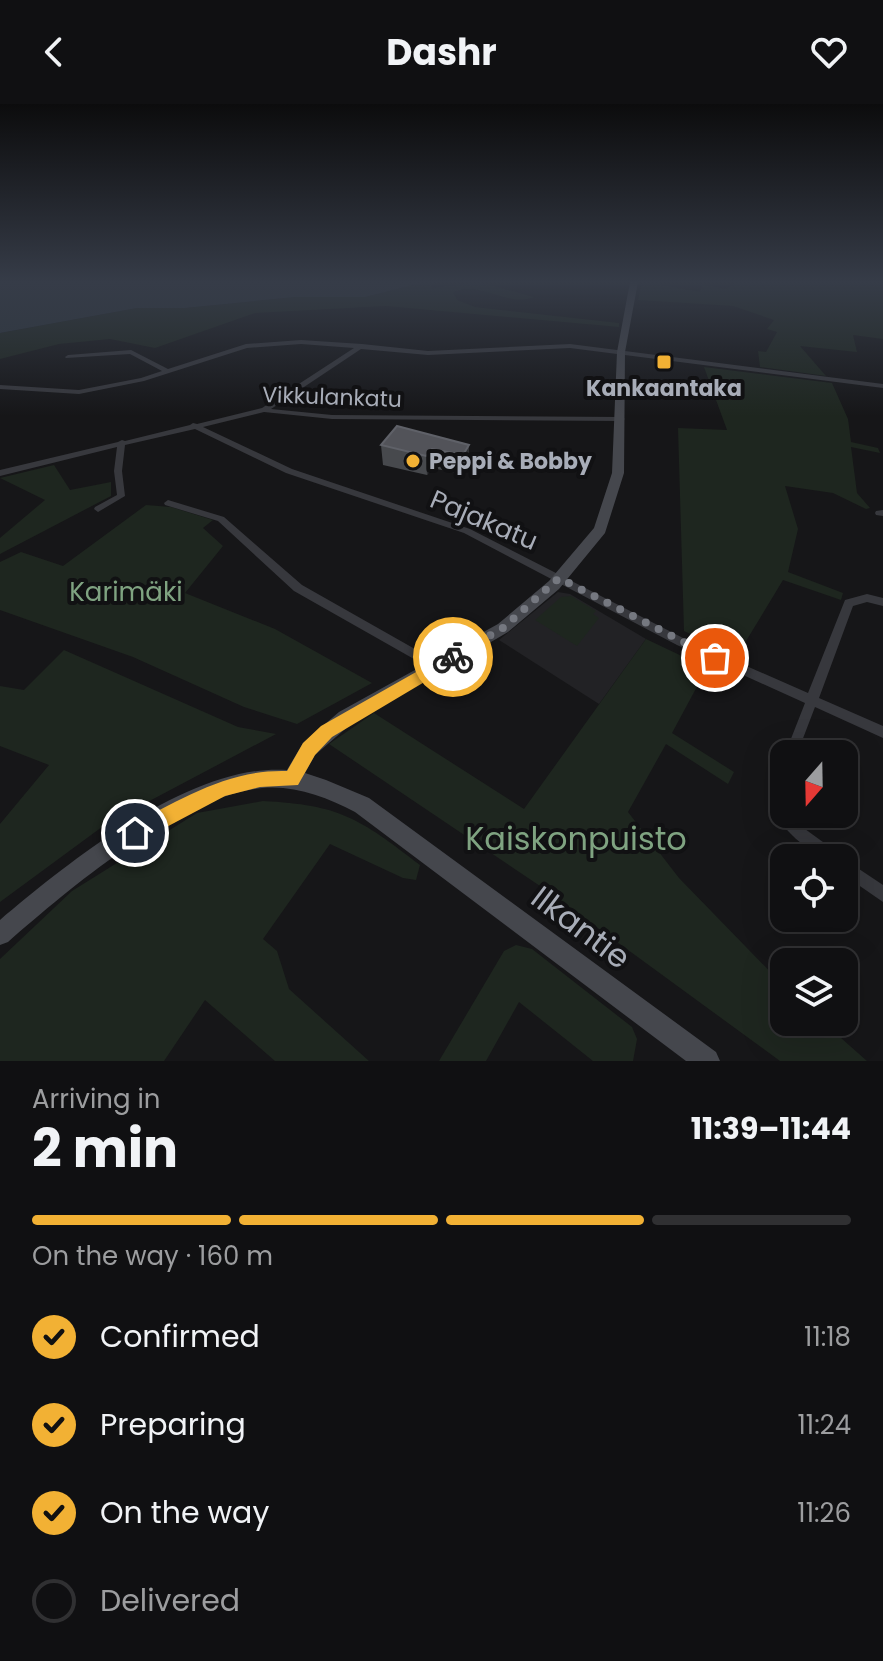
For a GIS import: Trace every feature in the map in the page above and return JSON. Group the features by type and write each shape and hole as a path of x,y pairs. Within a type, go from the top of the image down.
{"street":[{"path":"292,779 309,749 327,732 503,628 559,578 600,530 618,473 621,352 626,327"},
{"path":"0,387 79,392 168,372 246,346 301,342 428,353 542,346 621,352 883,386"},
{"path":"264,410 362,346"},
{"path":"68,357 131,352 168,372"},
{"name":"Vikkulankatu","path":"0,473 264,410 331,417 621,419"},
{"name":"Pajakatu","path":"193,425 289,471 467,531 681,642 883,732"},
{"path":"98,509 121,496 118,471 122,442"},
{"path":"168,503 221,519 298,588 425,660 431,668"},
{"path":"796,740 849,603 867,598 883,602"},
{"name":"Ilkantie","path":"0,934 135,833 195,800 246,781 292,779 323,786 362,805 707,1061"},
{"path":"794,828 815,844"},
{"path":"858,876 883,894"}],"shaded area":[{"path":"0,327 35,327 0,333"},
{"path":"558,592 570,594 646,639 599,704 499,640"}],"green space":[{"path":"35,327 216,327 155,348 110,339 59,344 0,359 0,333"},
{"path":"883,327 883,339 853,335 857,352 800,346 826,376 760,367 758,351 766,352 777,332 767,329"},
{"path":"704,367 832,383 848,419 851,442 878,448 880,453 851,447 857,493 870,508 866,509 833,493 785,486 798,529 788,572 843,593 841,600 783,580 737,656 684,631 678,428 727,430"},
{"path":"54,465 70,490 111,482 111,496 0,554 0,538 45,500 0,478"},
{"name":"Karimäki","path":"146,505 171,507 213,520 203,528 223,546 185,593 275,629 372,683 297,724 244,707 133,657 0,610 0,562 21,552 63,566"},
{"path":"571,596 596,611 593,614 599,618 577,646 535,620 561,597"},
{"name":"Kaiskonpuisto","path":"646,639 707,668 672,733 734,772 728,784 666,744 628,812 679,878 770,972 770,1036 839,1036 867,1061 780,1061 546,890 329,744 374,713 524,809"},
{"path":"64,650 238,727 276,734 106,824 0,902 0,824 49,765 0,746 0,686 24,690"},
{"path":"263,801 311,806 348,817 381,836 420,865 416,880 403,878 330,844 263,939 277,951 289,989 369,1061 275,1061 205,1000 164,1061 0,1061 0,959 72,891 197,813"},
{"path":"516,945 532,949 632,1027 637,1039 633,1061 593,1061 519,1002 486,1061 439,1061 504,951"}],"building":[{"path":"397,426 469,445 463,455 432,449 426,456 381,445"}],"way so far":[{"path":"453,657 503,628 559,578 715,658"}],"place":[{"name":"Kankaantaka","path":"664,362"},
{"name":"Peppi & Bobby","path":"413,461"}],"route":[{"path":"135,833 223,788 260,779 292,779 309,749 345,718 453,657"}]}
